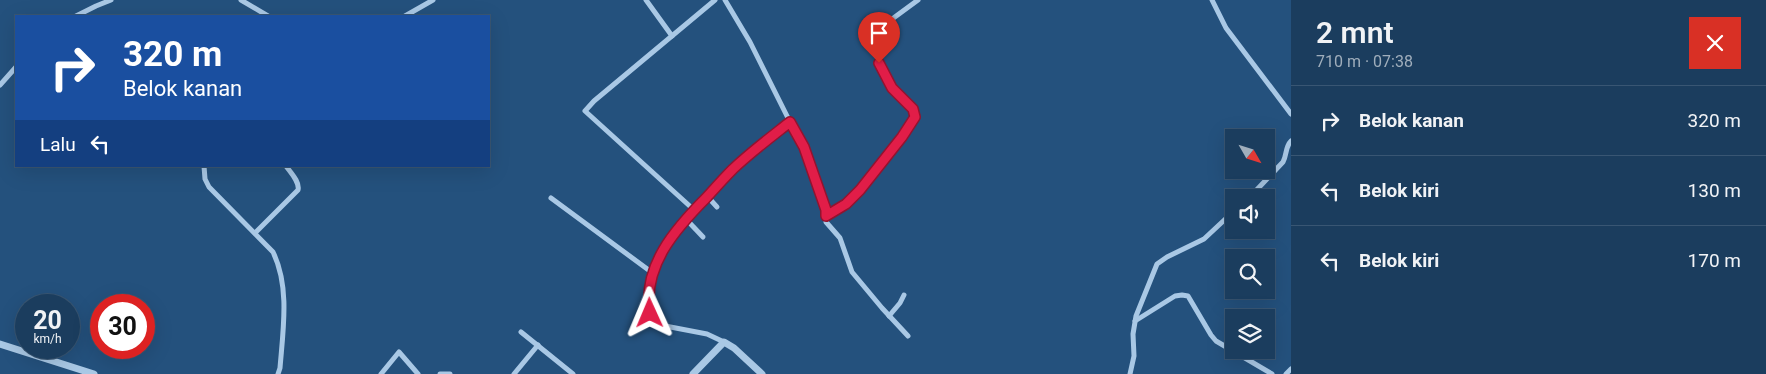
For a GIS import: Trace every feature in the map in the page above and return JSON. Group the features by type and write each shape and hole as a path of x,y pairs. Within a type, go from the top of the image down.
{"street":[{"path":"78,15 111,0"},
{"path":"242,0 266,15"},
{"path":"407,15 433,0"},
{"path":"646,0 672,36"},
{"path":"694,209 585,111 594,101 715,0"},
{"path":"725,0 750,42 804,147 826,210 827,224 841,241 852,272 908,336"},
{"path":"826,216 846,204 860,190 914,120 914,112 892,88 868,39 918,0"},
{"path":"1212,0 1226,28 1291,114"},
{"path":"0,85 15,68"},
{"path":"762,374 734,348 724,342 707,334 660,325 650,313 648,300 654,274 664,246 685,218 735,167 790,122"},
{"path":"1258,189 1283,162 1291,141"},
{"path":"204,167 206,184 273,252 281,275 284,320 278,374"},
{"path":"255,233 299,188 287,167"},
{"path":"707,196 717,207"},
{"path":"551,198 654,274"},
{"path":"685,218 704,237"},
{"path":"1130,374 1134,356 1133,334 1135,322 1159,262 1204,238 1225,219"},
{"path":"889,316 904,295"},
{"path":"1135,322 1175,296 1188,296 1216,341 1272,374"},
{"path":"521,332 573,374"},
{"path":"693,374 724,342"},
{"path":"0,344 78,371 94,374"},
{"path":"514,374 538,346"},
{"path":"382,374 399,352 418,374"},
{"path":"1286,374 1291,369"},
{"path":"440,374 450,374"}],"route":[{"path":"650,313 649,290 658,258 675,230 735,167 790,122 804,147 827,213 826,216 846,204 860,190 902,137 915,117 913,109 892,88 879,63"}]}
